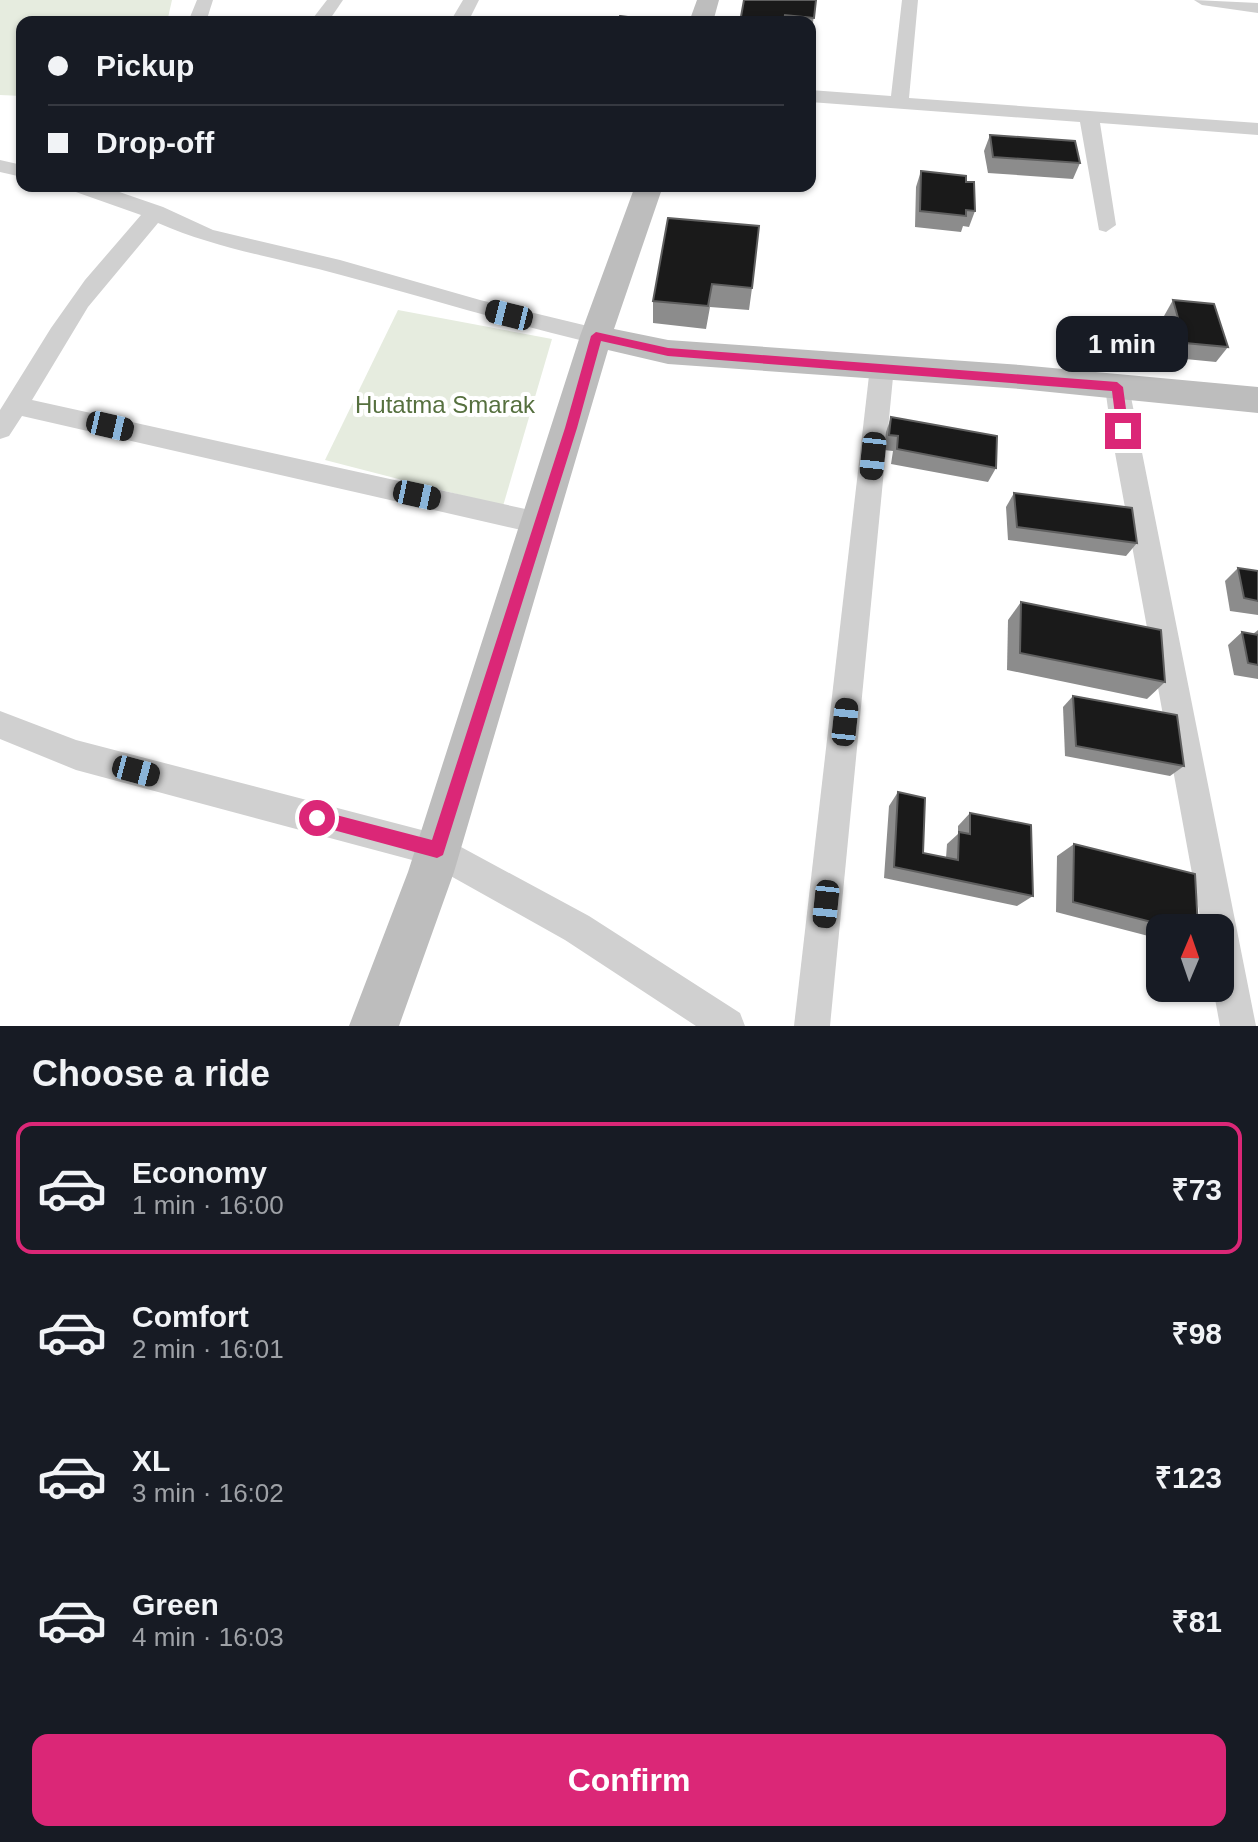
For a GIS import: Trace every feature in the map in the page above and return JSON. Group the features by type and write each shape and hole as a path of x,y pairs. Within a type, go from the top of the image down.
{"street":[{"path":"899,103 910,0"},
{"path":"1202,0 1258,8"},
{"path":"816,96 1258,129"},
{"path":"1089,116 1106,225"},
{"path":"102,192 156,212 207,236 340,267 480,308 668,352 882,367 1258,400"},
{"path":"374,1026 389,993 437,850 571,428 596,336 647,192"},
{"path":"0,429 17,406 59,333 114,260 156,212"},
{"path":"812,1026 882,367"},
{"path":"1117,387 1216,914"},
{"path":"17,406 539,523"},
{"path":"0,725 76,755 437,850 577,928 727,1026"},
{"path":"1233,1002 1238,1026"}],"green space":[{"path":"0,0 172,0 168,16 16,16 16,96 0,95"},
{"name":"Hutatma Smarak","path":"398,310 552,339 503,506 325,460"}],"building":[{"path":"744,0 816,0 814,16 741,16"},
{"path":"990,135 1075,141 1080,163 993,157"},
{"path":"921,171 966,176 966,182 974,182 975,211 966,210 966,216 920,211"},
{"path":"668,218 759,226 752,288 712,284 708,306 653,301"},
{"path":"1173,300 1214,304 1228,347 1185,343"},
{"path":"891,417 997,436 996,468 897,449 898,436 889,435"},
{"path":"1014,493 1132,508 1137,543 1017,527"},
{"path":"1238,568 1258,571 1258,601 1244,598"},
{"path":"1021,602 1161,630 1165,682 1020,653"},
{"path":"1242,632 1258,635 1258,665 1248,663"},
{"path":"1073,696 1177,715 1184,766 1076,746"},
{"path":"898,792 925,798 923,853 958,860 959,832 970,834 970,813 1031,825 1033,896 894,867"},
{"path":"1074,844 1195,874 1197,914 1146,914 1146,921 1073,902"}],"route":[{"path":"317,818 437,850 571,428 596,336 668,352 1020,377 1117,387 1123,431"}]}
